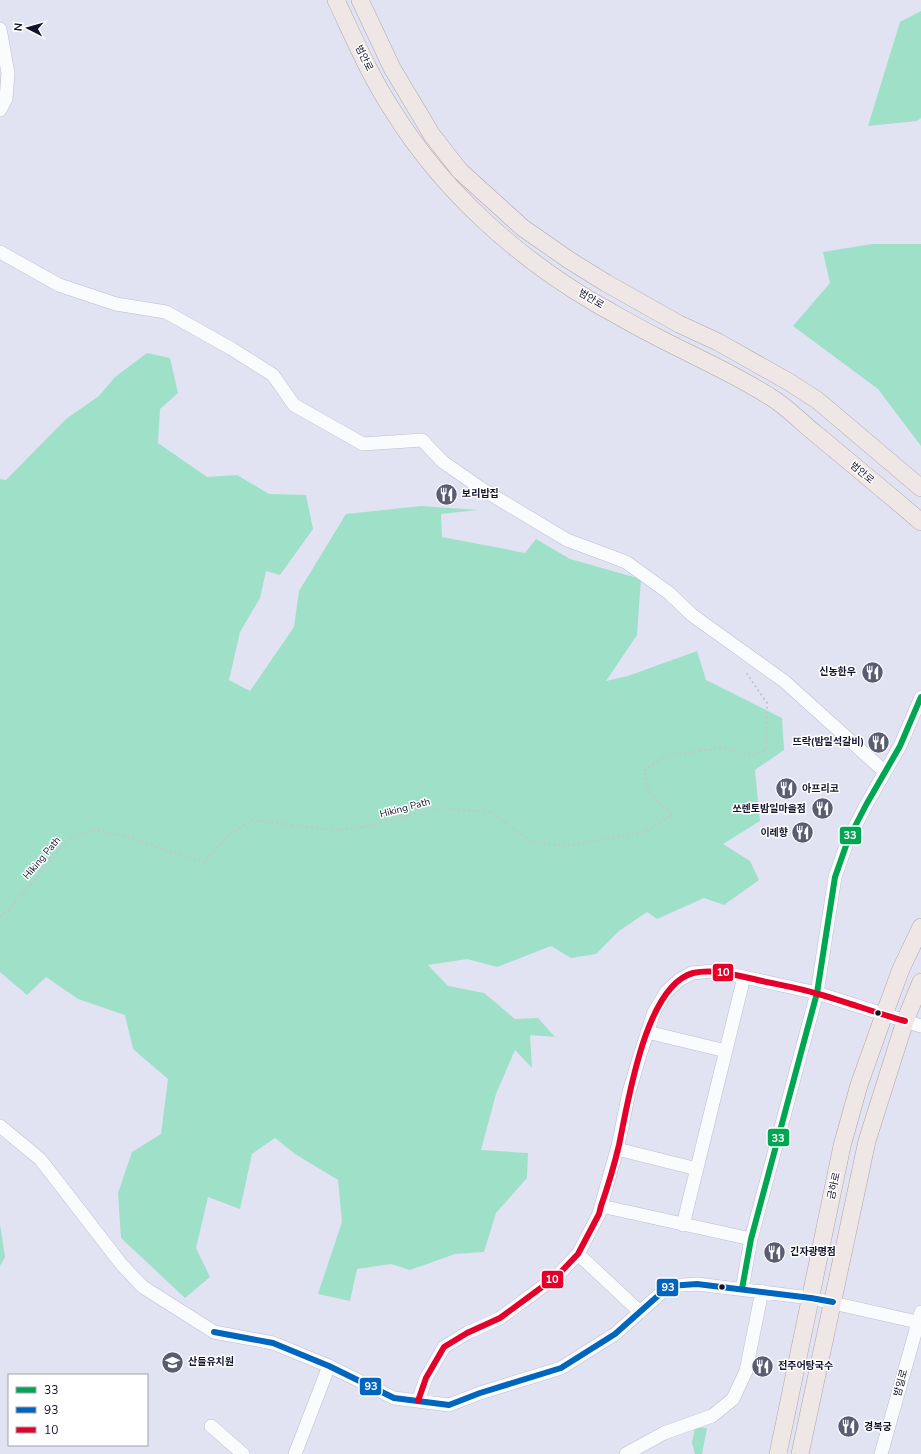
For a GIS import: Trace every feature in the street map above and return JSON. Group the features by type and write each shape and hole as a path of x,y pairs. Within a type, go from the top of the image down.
{"main road":[{"name":"범안로","path":"336,0 370,72 393,112 422,153 450,186 482,219 512,246 594,302 771,397 921,522"},
{"path":"360,0 392,68 432,134 460,171 523,228 568,260 606,283 679,324 718,342 789,382 817,400 921,488"},
{"name":"금하로","path":"778,1454 842,1146 859,1085 884,1015 901,969 921,927"},
{"path":"800,1454 868,1141 905,1021 921,982"}],"street":[{"path":"0,29 8,74 6,99 0,110"},
{"path":"0,252 59,285 116,304 166,312 232,349 273,375 294,406 363,444 422,440 443,462 482,490 566,540 626,562 668,593 692,615 784,681 885,772"},
{"path":"742,1289 751,1239 817,993 835,877 848,840 900,746 921,697"},
{"path":"418,1401 426,1378 444,1347 467,1333 500,1318 557,1276 578,1254 599,1214 618,1149 629,1092 654,1012 666,992 679,980 692,973 713,971 817,993 921,1026"},
{"path":"683,1225 744,977"},
{"path":"648,1032 726,1051"},
{"path":"0,1126 40,1159 122,1265 143,1287 214,1332 273,1343 329,1366 394,1398 449,1405 480,1393 561,1368 615,1334 669,1286 697,1284 762,1291 919,1317"},
{"path":"618,1149 697,1169"},
{"path":"601,1206 751,1239"},
{"path":"578,1254 640,1312"},
{"path":"626,1454 664,1433 712,1416 733,1399 746,1371 762,1291"},
{"name":"밤일로","path":"881,1454 919,1317"},
{"path":"295,1454 329,1366"},
{"path":"210,1426 243,1454"}],"path":[{"name":"Hiking Path","path":"0,917 9,910 69,838 94,830 130,837 170,852 205,862 227,836 252,820 333,830 360,828 439,808 491,812 529,841 565,846 644,832 672,815 649,792 644,770 667,755 722,748 753,755 766,750 767,703 747,674 756,661"}],"green space":[{"path":"921,11 921,118 917,121 868,126 900,22"},
{"path":"872,244 921,244 921,446 878,389 793,326 830,283 823,252"},
{"path":"147,353 170,358 178,393 160,409 158,443 207,477 237,475 269,494 306,495 313,529 280,575 266,571 260,598 240,632 229,680 250,691 294,627 299,591 346,514 421,506 478,510 441,514 442,537 525,553 536,539 570,559 641,579 637,635 606,681 628,676 697,651 706,680 782,718 784,750 755,770 760,821 723,844 750,861 759,880 724,905 704,898 657,919 647,912 619,931 596,954 571,958 551,946 497,967 467,959 428,965 448,986 484,993 515,1019 538,1018 555,1037 530,1035 532,1068 515,1050 496,1094 481,1150 528,1153 527,1178 496,1213 484,1252 455,1254 410,1270 391,1264 357,1269 350,1301 318,1294 342,1222 338,1180 295,1154 275,1138 252,1154 240,1209 208,1197 196,1248 210,1277 185,1298 121,1238 118,1193 132,1152 161,1134 168,1079 133,1049 125,1015 78,999 46,977 27,995 0,972 0,479 6,480 66,419 99,396 115,377"},
{"path":"0,1224 5,1257 0,1266"},
{"path":"695,1427 707,1428 702,1454 695,1454 692,1443"}],"transit line":[{"name":"33","path":"742,1289 751,1239 817,993 835,877 848,840 900,746 921,697"},
{"name":"10","path":"418,1401 426,1378 444,1347 467,1333 500,1318 557,1276 578,1254 599,1214 615,1161 641,1048 662,999 676,982 693,973 710,971 728,973 804,990 905,1021"},
{"name":"93","path":"214,1332 273,1343 329,1366 394,1398 449,1405 480,1393 561,1368 615,1334 669,1286 697,1284 833,1302"}],"place":[{"name":"보리밥집","path":"446,494"},
{"name":"신농한우","path":"872,672"},
{"name":"뜨락(밤일석갈비)","path":"879,742"},
{"name":"아프리코","path":"787,789"},
{"name":"쏘렌토밤일마을점","path":"822,809"},
{"name":"이레향","path":"803,833"},
{"name":"긴자광명점","path":"775,1252"},
{"name":"산들유치원","path":"173,1362"},
{"name":"전주어탕국수","path":"762,1366"},
{"name":"경복궁","path":"849,1427"}]}
